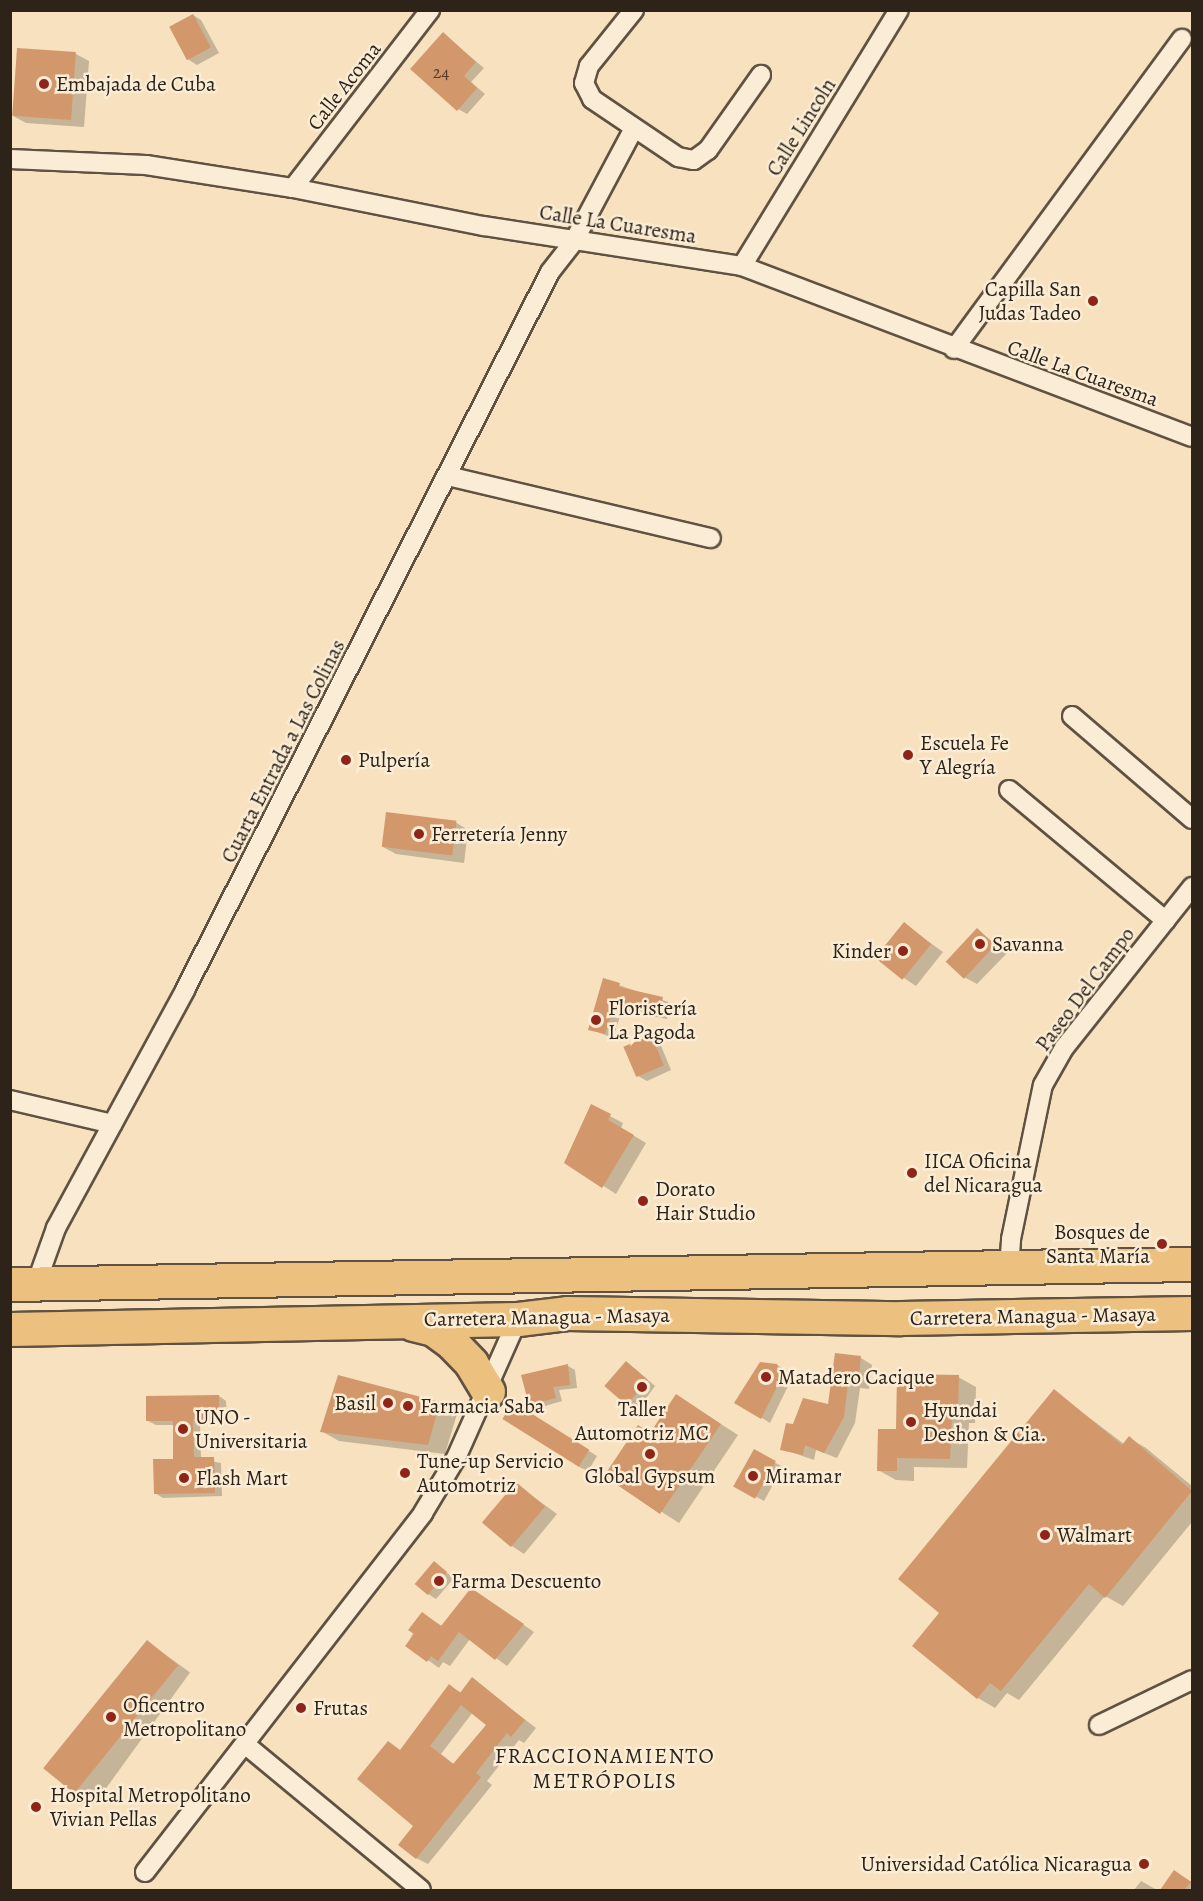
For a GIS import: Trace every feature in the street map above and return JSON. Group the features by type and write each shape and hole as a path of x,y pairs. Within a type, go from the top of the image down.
{"highway":[{"name":"Carretera Managua - Masaya","path":"23,1284 968,1270 1192,1264"},
{"path":"901,1318 922,1305 928,1294 925,1281 905,1270"},
{"path":"968,1270 954,1284 953,1293 976,1314"},
{"path":"365,1279 496,1298 518,1319 538,1298 574,1284 631,1282 649,1274"},
{"name":"Carretera Managua - Masaya","path":"10,1329 518,1319 567,1313 901,1318 976,1314 1192,1313"},
{"path":"396,1320 433,1329 451,1342 471,1362 488,1390"}],"street":[{"name":"Calle Acoma","path":"293,188 430,10"},
{"path":"634,10 589,66 584,83 592,99 678,157 694,160 708,150 761,75"},
{"name":"Calle Lincoln","path":"742,266 899,10"},
{"path":"954,349 1182,39"},
{"name":"Cuarta Entrada a Las Colinas","path":"23,1284 112,1124 448,476 550,272 574,241 634,128"},
{"name":"Calle La Cuaresma","path":"10,159 146,165 293,188 574,241 742,266 954,349 1192,437"},
{"path":"448,476 711,538"},
{"path":"1072,716 1192,819"},
{"path":"1009,790 1166,921"},
{"name":"Paseo Del Campo","path":"1009,1269 1011,1239 1043,1085 1064,1048 1192,887"},
{"path":"10,1100 112,1124"},
{"path":"145,1872 246,1745 423,1513 456,1458 518,1319"},
{"path":"1099,1725 1192,1680"},
{"path":"246,1745 422,1890"}],"building":[{"path":"193,14 211,48 187,60 169,27"},
{"path":"443,32 476,62 464,76 477,88 457,111 410,69"},
{"name":"Embajada de Cuba","path":"17,48 76,52 71,120 12,116"},
{"name":"Ferretería Jenny","path":"386,812 456,821 452,855 382,847"},
{"name":"Kinder","path":"904,922 931,944 902,980 875,958"},
{"path":"977,928 995,945 964,979 946,962"},
{"path":"603,978 620,983 619,987 663,997 659,1015 614,1006 605,1034 588,1030"},
{"path":"651,1035 664,1065 636,1077 623,1047"},
{"path":"591,1104 611,1114 608,1120 634,1135 602,1188 564,1163"},
{"path":"835,1353 861,1356 858,1383 848,1382 844,1417 824,1453 805,1445 803,1455 780,1450 786,1423 793,1424 803,1398 828,1404"},
{"path":"626,1361 648,1380 626,1405 604,1386"},
{"path":"760,1362 777,1364 782,1377 761,1419 734,1403"},
{"path":"568,1364 570,1385 553,1387 556,1398 529,1405 521,1375"},
{"name":"Hyundai Deshon & Cia.","path":"897,1374 959,1375 958,1414 952,1414 950,1459 897,1458 897,1471 877,1471 878,1429 896,1429"},
{"path":"338,1375 440,1402 428,1445 320,1432"},
{"name":"Walmart","path":"1054,1389 1122,1445 1129,1436 1192,1491 1105,1598 1089,1584 1001,1691 990,1683 977,1699 912,1646 939,1613 898,1579"},
{"name":"Global Gypsum","path":"676,1394 721,1424 660,1514 604,1476 638,1425 650,1433"},
{"path":"219,1395 219,1419 193,1419 194,1457 214,1457 215,1493 154,1494 153,1459 173,1459 173,1421 146,1421 146,1396"},
{"path":"513,1402 589,1450 579,1467 502,1419"},
{"name":"Miramar","path":"754,1449 776,1461 755,1499 733,1487"},
{"path":"516,1482 545,1506 511,1547 482,1523"},
{"path":"434,1561 447,1572 428,1595 415,1584"},
{"path":"471,1588 524,1624 495,1660 459,1632 438,1661 431,1656 427,1662 405,1646 414,1634 408,1630 422,1612 441,1626"},
{"name":"Oficentro Metropolitano","path":"147,1640 178,1665 74,1793 43,1768"},
{"path":"472,1677 525,1720 511,1737 507,1733 476,1773 481,1777 416,1859 398,1845 413,1826 357,1779 388,1741 400,1750 449,1684 460,1693","holes":["461,1705 486,1725 453,1764 430,1746"]},
{"path":"1174,1870 1191,1882 1184,1890 1160,1890"}],"place":[{"name":"Embajada de Cuba","path":"44,84"},
{"name":"Capilla San Judas Tadeo","path":"1093,301"},
{"name":"Escuela Fe Y Alegría","path":"908,755"},
{"name":"Pulpería","path":"346,760"},
{"name":"Ferretería Jenny","path":"419,834"},
{"name":"Savanna","path":"980,944"},
{"name":"Kinder","path":"903,951"},
{"name":"Floristería La Pagoda","path":"596,1020"},
{"name":"IICA Oficina del Nicaragua","path":"912,1173"},
{"name":"Dorato Hair Studio","path":"643,1201"},
{"name":"Bosques de Santa María","path":"1162,1244"},
{"name":"Matadero Cacique","path":"766,1377"},
{"name":"Taller Automotriz MC","path":"642,1387"},
{"name":"Basil","path":"388,1403"},
{"name":"Farmacia Saba","path":"408,1406"},
{"name":"Hyundai Deshon & Cia.","path":"911,1422"},
{"name":"UNO - Universitaria","path":"183,1429"},
{"name":"Global Gypsum","path":"650,1454"},
{"name":"Tune-up Servicio Automotriz","path":"405,1473"},
{"name":"Miramar","path":"753,1476"},
{"name":"Flash Mart","path":"184,1478"},
{"name":"Walmart","path":"1045,1535"},
{"name":"Farma Descuento","path":"439,1581"},
{"name":"Frutas","path":"301,1708"},
{"name":"Oficentro Metropolitano","path":"111,1717"},
{"name":"Hospital Metropolitano Vivian Pellas","path":"36,1807"},
{"name":"Universidad Católica Nicaragua","path":"1144,1864"}],"district":[{"name":"FRACCIONAMIENTO METRÓPOLIS","path":"605,1769"}]}
